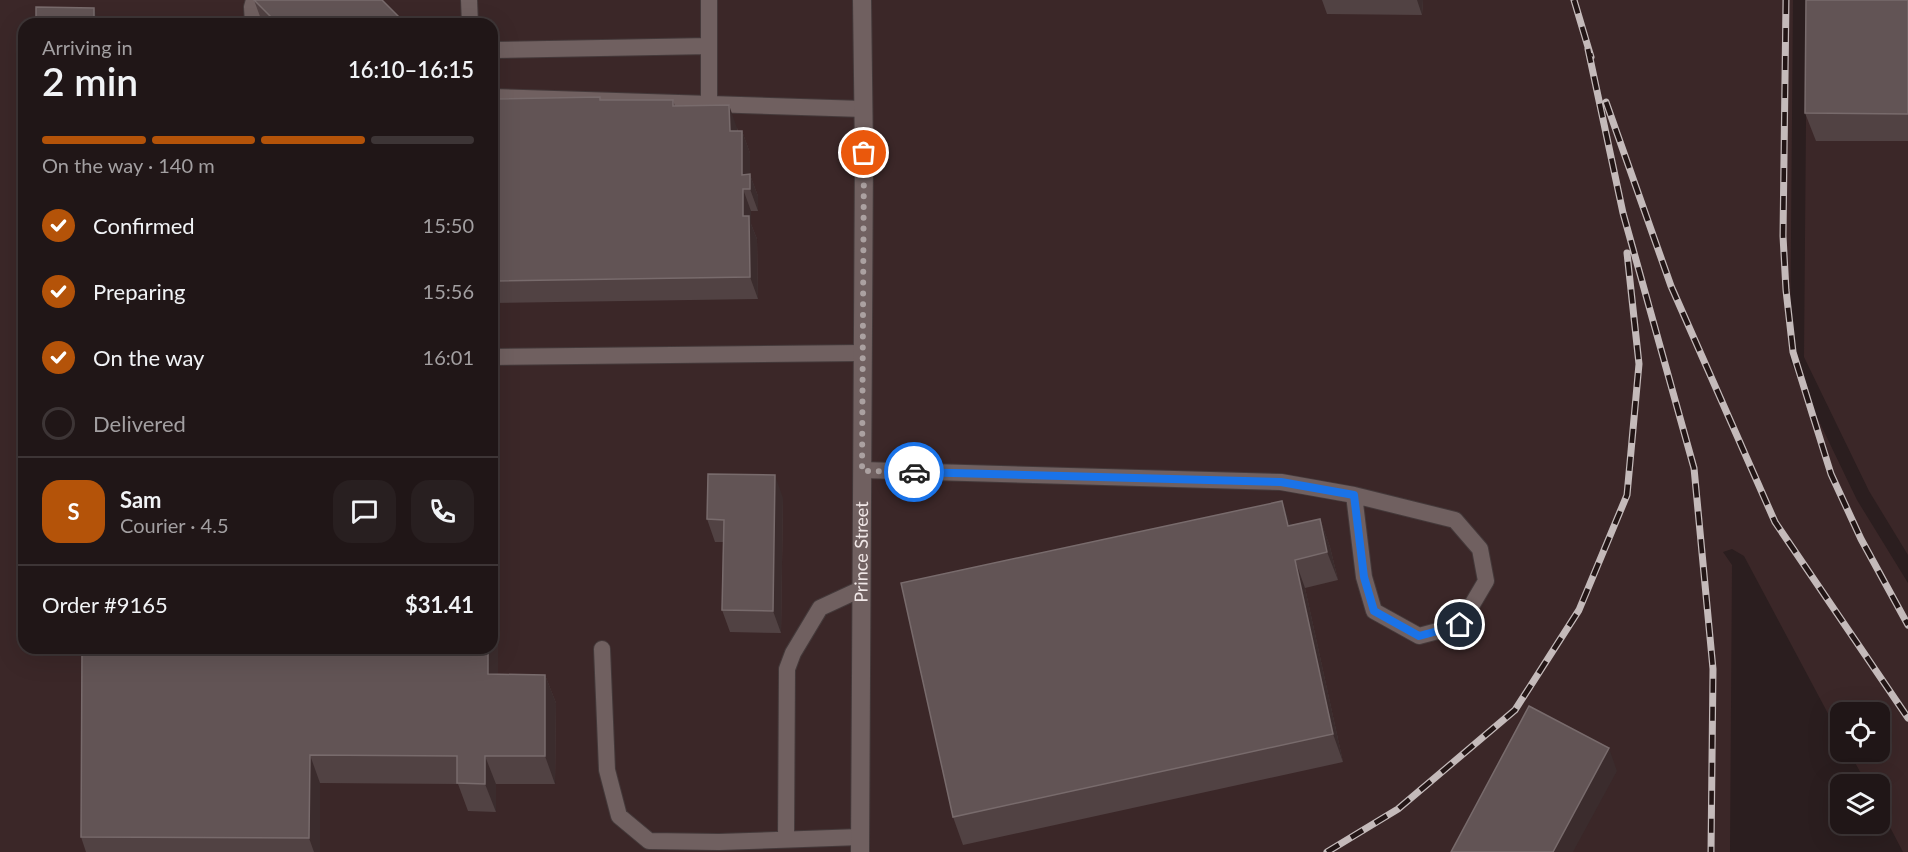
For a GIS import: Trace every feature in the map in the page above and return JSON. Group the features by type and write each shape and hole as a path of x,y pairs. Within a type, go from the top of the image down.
{"street":[{"name":"Prince Street","path":"860,845 862,0"}],"lane":[{"path":"253,18 254,0"},
{"path":"469,0 470,18"},
{"path":"709,0 709,104"},
{"path":"498,50 709,46"},
{"path":"498,97 863,109"},
{"path":"498,357 862,352"},
{"path":"862,471 1281,482 1354,495 1455,520 1480,549 1486,581 1460,625 1419,636 1374,611 1364,577 1354,495"},
{"path":"786,840 787,669 793,653 820,608 861,590"},
{"path":"602,649 607,770 619,816 649,841 786,840 860,845"}],"shaded area":[{"path":"0,0 1793,0 1790,361 1857,500 1908,583 1908,852 1903,852 1890,827 1890,774 1861,774 1855,762 1890,762 1890,702 1830,702 1830,717 1744,556 1732,549 1723,552 1732,565 1730,852 0,852"},
{"path":"1807,0 1908,0 1908,555 1869,491 1804,357"}],"building":[{"path":"254,0 382,0 400,18 272,18"},
{"path":"1806,0 1908,0 1908,114 1805,113"},
{"path":"36,7 94,8 94,18 36,18"},
{"path":"600,97 600,100 673,100 673,106 729,105 730,131 742,131 742,175 750,174 750,189 743,189 743,216 749,216 750,277 498,281 498,99"},
{"path":"708,474 775,475 773,611 722,610 724,520 707,519"},
{"path":"1282,501 1288,526 1320,519 1327,552 1295,560 1333,734 953,817 901,583"},
{"path":"82,654 488,654 488,674 545,675 545,756 485,756 485,784 457,783 457,756 310,755 309,838 81,837"},
{"path":"1529,706 1609,748 1553,852 1451,852"}],"railway":[{"path":"1574,0 1591,57"},
{"path":"1786,0 1783,236 1793,352 1831,474 1861,539 1908,625"},
{"path":"1588,49 1623,213 1694,468 1713,669 1711,852"},
{"path":"1606,102 1671,286 1775,522 1908,718"},
{"path":"1327,852 1398,809 1515,710 1579,610 1627,495 1639,364 1627,253"}],"way so far":[{"path":"864,153 862,471 914,472"}],"route":[{"path":"914,472 1281,482 1354,495 1364,577 1374,611 1419,636 1460,625"}]}
